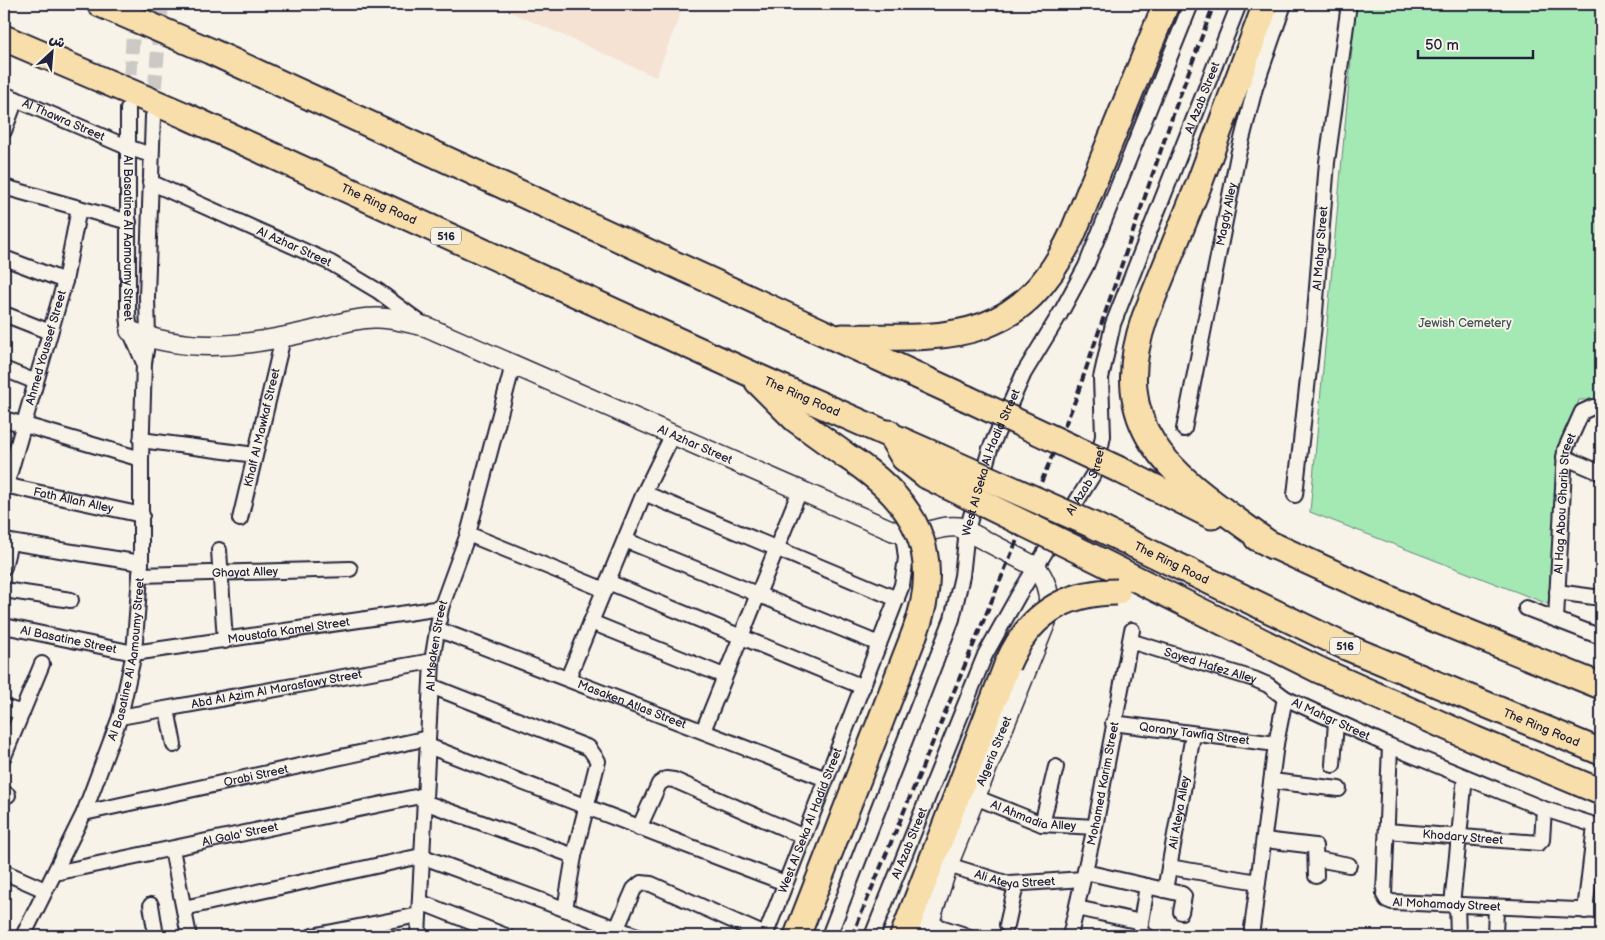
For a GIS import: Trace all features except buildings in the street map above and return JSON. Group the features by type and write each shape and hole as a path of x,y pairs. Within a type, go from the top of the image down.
{"highway":[{"path":"100,4 210,51 966,398 1122,471 1272,546 1425,615 1601,686"},
{"path":"833,337 924,338 970,331 1003,317 1026,301 1045,282 1061,260 1166,4"},
{"path":"1266,4 1199,184 1143,324 1134,360 1134,383 1137,405 1144,426 1154,446 1167,464 1183,480 1272,546"},
{"name":"The Ring Road","path":"4,38 184,115 751,374 889,433 932,466 1095,526 1344,646 1601,752"},
{"path":"751,374 795,419 892,491 914,523 926,560 925,598 921,617 797,936"},
{"path":"932,466 1084,553 1242,634 1396,705 1601,792"},
{"path":"903,936 1014,649 1030,627 1049,610 1082,595 1117,592 1174,598"}],"street":[{"name":"West Al Seka Al Hadid Street","path":"830,936 952,619 962,576 967,530 990,449 1006,411 1086,266 1191,4"},
{"name":"Al Azab Street","path":"872,936 971,686 1001,625 1090,480 1100,459 1103,436 1101,378 1110,333 1239,4"},
{"name":"Magdy Alley","path":"1184,429 1238,155 1255,88 1284,4"},
{"name":"Al Mahgr Street","path":"1295,495 1314,325 1326,162 1349,4"},
{"path":"4,131 8,98"},
{"name":"Al Thawra Street","path":"8,98 151,155"},
{"name":"Al Basatine Al Aamoumy Street","path":"128,109 128,316 139,334"},
{"name":"Al Basatine Al Aamoumy Street","path":"23,936 84,813 120,717 134,653 141,569 142,515 141,459 144,363 139,334 153,116"},
{"name":"Al Azhar Street","path":"150,182 331,263 378,291 427,327"},
{"path":"4,187 128,222"},
{"name":"Ahmed Youssef Street","path":"5,486 65,281 79,208"},
{"path":"4,258 65,281"},
{"path":"4,314 50,332"},
{"name":"Al Azhar Street","path":"139,334 177,344 207,347 283,338 374,318 392,319 427,327 903,534 922,535 945,527 967,530"},
{"name":"Khalf Al Mawkaf Street","path":"240,519 283,338"},
{"name":"Al Msaken Street","path":"418,936 432,661 437,629 442,608 468,534 513,365"},
{"path":"4,369 36,382"},
{"name":"Al Hag Abou Gharib Street","path":"1556,619 1566,444 1578,417 1587,409 1601,409"},
{"path":"4,419 141,459"},
{"path":"568,678 644,494 673,434"},
{"path":"142,440 255,455"},
{"path":"1564,457 1601,473"},
{"name":"Fath Allah Alley","path":"5,486 142,515"},
{"path":"703,731 756,594 800,490"},
{"path":"644,494 897,599"},
{"path":"967,530 1036,567"},
{"path":"468,534 740,636 863,686"},
{"name":"West Al Seka Al Hadid Street","path":"765,936 897,599 905,570 903,534"},
{"path":"625,540 879,644"},
{"path":"4,566 7,542"},
{"name":"Ghayat Alley","path":"7,542 141,569 221,573 350,569"},
{"path":"220,550 225,640"},
{"name":"Algeria Street","path":"926,930 948,865 1048,613 1049,593 1042,575 1036,567"},
{"path":"4,590 71,600"},
{"path":"1557,592 1601,598"},
{"name":"Moustafa Kamel Street","path":"134,653 442,608"},
{"path":"1526,608 1601,637"},
{"path":"591,622 724,676"},
{"name":"Al Basatine Street","path":"4,626 134,653"},
{"name":"Masaken Atlas Street","path":"437,629 826,779"},
{"name":"Sayed Hafez Alley","path":"1131,636 1254,679 1268,685 1285,698"},
{"name":"Mohamed Karim Street","path":"1070,936 1095,827 1113,723 1131,636"},
{"name":"Abd Al Azim Al Marasfawy Street","path":"120,717 432,661"},
{"path":"4,756 42,664"},
{"path":"431,686 589,748 598,761 574,856 566,909"},
{"name":"Al Mahgr Street","path":"1251,936 1276,744 1285,698 1390,746 1465,777 1544,809 1598,827"},
{"path":"4,707 22,713"},
{"path":"167,709 174,745"},
{"path":"1333,765 1336,722"},
{"name":"Qorany Tawfiq Street","path":"1113,723 1193,735 1276,744"},
{"name":"Ali Ateya Alley","path":"1165,890 1193,735"},
{"path":"428,742 639,828 786,883"},
{"name":"Orabi Street","path":"84,813 428,742"},
{"name":"Al Mohamady Street","path":"1390,746 1384,895 1387,900 1455,905 1601,911"},
{"path":"1042,824 1056,767"},
{"path":"1458,936 1455,905 1465,777"},
{"path":"639,828 659,784 666,779 674,780 804,837"},
{"path":"1272,781 1339,789"},
{"name":"Al Ahmadia Alley","path":"975,797 1042,824 1095,827"},
{"path":"424,798 574,856"},
{"name":"Al Gala' Street","path":"55,873 424,798"},
{"name":"Khodary Street","path":"1387,831 1539,843 1542,840 1544,809"},
{"path":"1585,911 1598,827"},
{"path":"1264,840 1315,846 1317,859 1316,876"},
{"path":"172,849 189,936"},
{"path":"184,908 421,856 636,936"},
{"path":"1317,859 1349,865"},
{"name":"Ali Ateya Street","path":"948,865 1016,885 1084,876 1147,886 1183,894 1181,912"},
{"path":"1169,867 1258,882"},
{"path":"4,872 46,890"},
{"path":"616,928 634,889 641,883 651,884 765,936"},
{"path":"1007,925 1016,885"},
{"path":"1147,886 1140,933 1147,936"},
{"path":"151,905 156,936"},
{"path":"1496,907 1496,936"},
{"path":"1077,908 1141,922"},
{"path":"312,936 420,909 506,936"},
{"path":"926,930 965,935"}],"shaded area":[{"path":"493,4 684,4 656,77"}],"green space":[{"name":"Jewish Cemetery","path":"1356,4 1601,4 1601,392 1599,400 1579,400 1561,455 1548,604 1310,512"}],"tunnel":[{"path":"129,95 135,4"},
{"path":"153,108 162,4"}],"railway":[{"path":"852,936 1075,401 1176,106 1214,4"}]}
